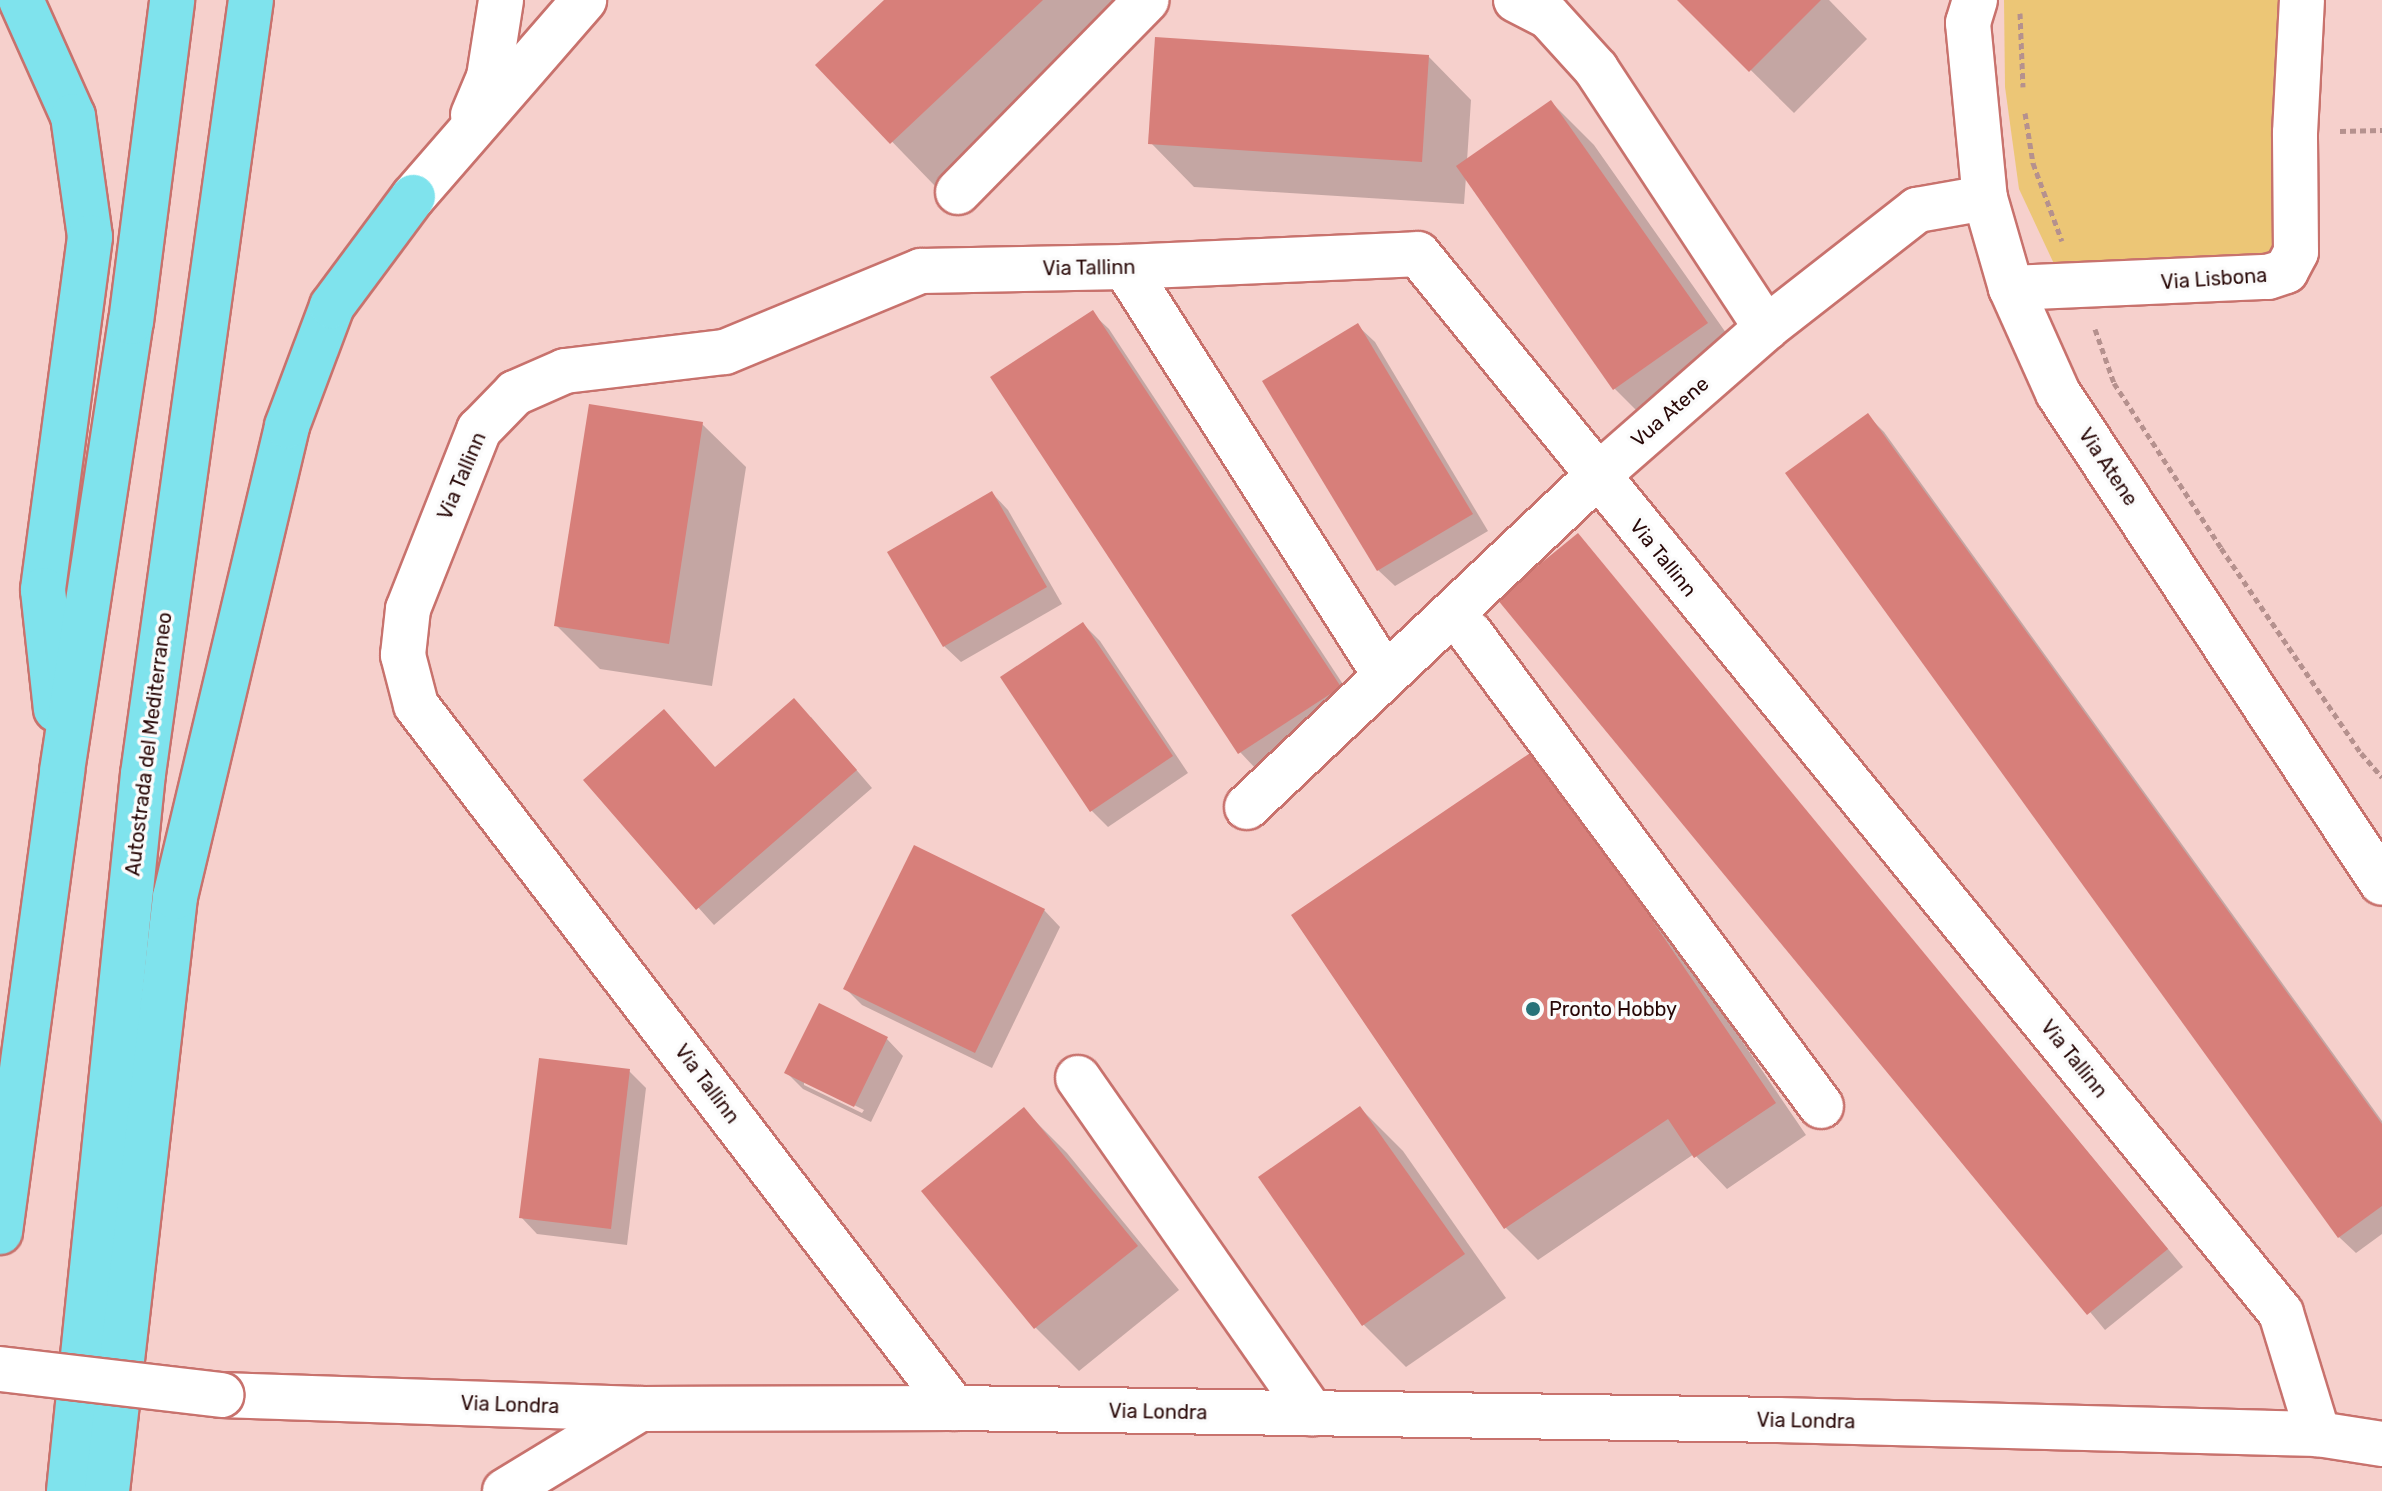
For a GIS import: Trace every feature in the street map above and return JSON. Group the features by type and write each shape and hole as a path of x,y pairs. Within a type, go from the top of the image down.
{"highway":[{"path":"21,0 73,116 90,237 43,590 62,771"},
{"path":"0,1232 62,771 131,322 172,0"},
{"name":"Autostrada del Mediterraneo","path":"69,1491 143,774 251,0"},
{"path":"107,1491 175,897 287,426 332,306 413,197"}],"street":[{"path":"413,197 465,132 489,77 501,0"},
{"path":"413,197 584,0"},
{"path":"958,192 1147,0"},
{"path":"1516,0 1548,16 1596,69 1766,328"},
{"name":"Via Lisbona","path":"2011,288 2268,277 2286,271 2296,252 2295,133 2302,0"},
{"name":"Via Atene","path":"1962,8 1985,198 2011,288 2058,393 2382,882"},
{"name":"Vua Atene","path":"1247,807 1384,674 1596,477 1766,328 1917,210 1985,198"},
{"name":"Via Tallinn","path":"954,1408 416,705 403,655 408,609 479,430 515,393 565,371 725,352 921,271 1125,267 1418,254 1596,477 2281,1313 2318,1434"},
{"path":"1125,267 1384,674"},
{"path":"1470,633 1821,1106"},
{"path":"1078,1078 1312,1414"},
{"name":"Via Londra","path":"0,1369 221,1395 640,1409 954,1408 1778,1420 2318,1434 2382,1444"},
{"path":"505,1491 640,1409"},
{"name":"Via Londra","path":"2318,1434 2382,1424"}],"path":[{"path":"2019,0 2023,98 2033,163 2114,383 2221,548 2361,753 2382,777"}],"shaded area":[{"path":"2004,0 2288,0 2284,255 2055,266 2019,189 2005,87"}],"building":[{"path":"884,0 1043,0 890,144 815,65"},
{"path":"1677,0 1821,0 1749,72"},
{"path":"1155,37 1429,55 1422,162 1148,144"},
{"path":"1551,100 1708,323 1613,390 1456,166"},
{"path":"1093,310 1341,687 1238,754 990,377"},
{"path":"1358,323 1473,514 1377,571 1262,381"},
{"path":"589,404 703,422 669,644 554,626"},
{"path":"1868,413 2382,1124 2382,1206 2338,1238 1785,473"},
{"path":"992,491 1047,587 943,647 887,552"},
{"path":"1578,533 2168,1249 2087,1315 1497,599"},
{"path":"1083,622 1173,756 1090,812 1000,677"},
{"path":"794,698 857,770 696,910 583,780 664,709 715,767"},
{"name":"Pronto Hobby","path":"1536,749 1776,1103 1694,1158 1668,1119 1504,1229 1291,915"},
{"path":"914,845 1045,909 975,1053 843,989"},
{"path":"819,1003 888,1037 854,1107 784,1073"},
{"path":"539,1058 630,1069 611,1229 519,1218"},
{"path":"1360,1106 1465,1254 1362,1326 1258,1177"},
{"path":"1024,1107 1138,1246 1034,1329 921,1191"}],"place":[{"name":"Pronto Hobby","path":"1533,1009"}]}
